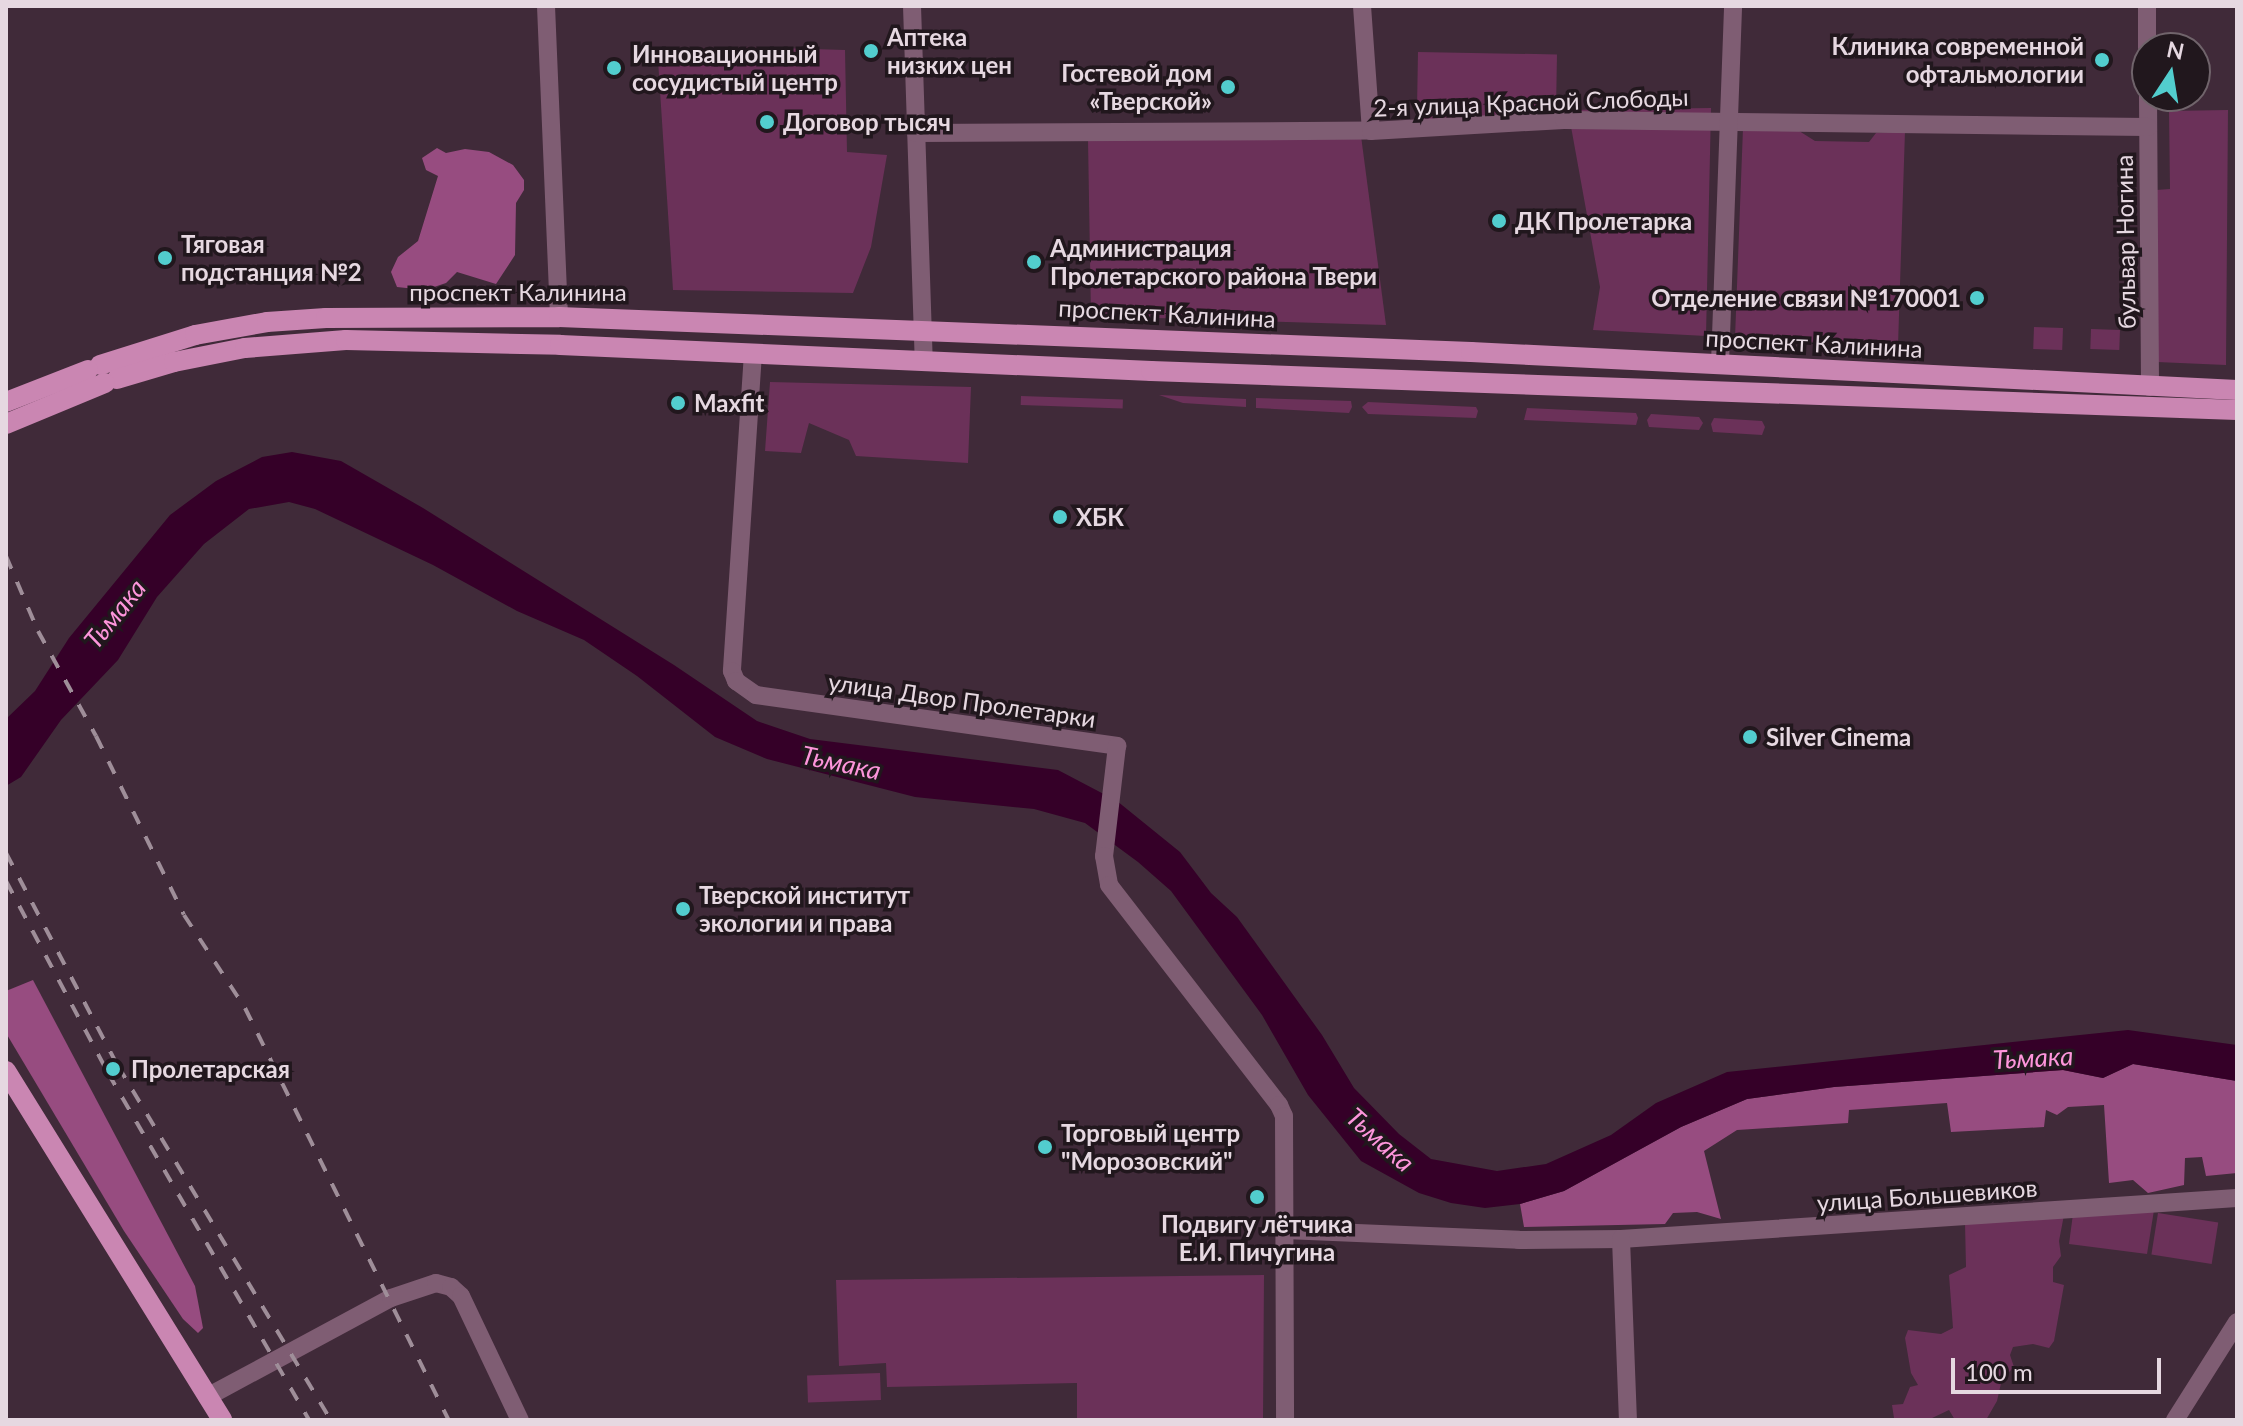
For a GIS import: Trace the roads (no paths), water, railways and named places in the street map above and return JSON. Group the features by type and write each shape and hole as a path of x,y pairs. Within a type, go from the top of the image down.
{"main road":[{"name":"проспект Калинина","path":"6,424 102,374 195,335 282,320 559,317 774,323 1720,363 2237,390"},
{"path":"541,344 556,333 559,317"},
{"path":"753,353 760,336 774,323"},
{"path":"1151,371 1158,352 1172,340"},
{"name":"проспект Калинина","path":"6,402 102,374 216,353 303,342 541,344 1151,371 2237,410"},
{"path":"1706,389 1717,377 1720,363"},
{"path":"6,1071 222,1420"}],"street":[{"path":"546,6 559,317"},
{"path":"912,6 924,360"},
{"path":"1362,6 1371,131"},
{"path":"1720,363 1733,6"},
{"path":"2147,6 2147,32"},
{"name":"бульвар Ногина","path":"2148,112 2150,387"},
{"name":"2-я улица Красной Слободы","path":"916,133 1371,131 1564,120 2148,127"},
{"name":"улица Двор Пролетарки","path":"753,353 732,671 739,686 756,695 800,702 1117,746 1104,854 1111,888 1281,1108 1285,1128 1285,1420"},
{"name":"улица Большевиков","path":"1285,1230 1519,1240 1621,1239 2237,1198"},
{"path":"1621,1239 1628,1420"},
{"path":"207,1397 391,1298 436,1283 451,1287 461,1296 520,1420"},
{"path":"2175,1420 2237,1322"}],"water":[{"name":"Тьмака","path":"292,452 341,461 423,508 674,665 757,721 810,739 1058,770 1117,801 1180,852 1211,893 1237,917 1322,1035 1354,1088 1399,1134 1431,1159 1497,1171 1546,1164 1611,1135 1656,1103 1727,1072 2128,1030 2237,1045 2237,1081 2133,1064 2103,1078 2063,1070 1834,1087 1747,1099 1681,1127 1564,1191 1520,1204 1485,1208 1451,1203 1419,1193 1361,1161 1308,1095 1262,1015 1171,891 1085,823 1034,809 915,797 767,759 715,737 637,676 584,640 517,611 433,565 315,509 289,502 249,509 204,544 157,597 118,660 61,720 21,777 6,786 6,719 35,691 69,638 170,515 216,481 262,457"}],"railway":[{"path":"6,556 38,631 96,736 184,915 245,1008 449,1420"},
{"path":"6,853 118,1066 331,1420"},
{"path":"6,881 108,1073 309,1420"}],"place":[{"name":"Аптека низких цен","path":"871,51"},
{"name":"Клиника современной офтальмологии","path":"2102,60"},
{"name":"Инновационный сосудистый центр","path":"614,68"},
{"name":"Гостевой дом «Тверской»","path":"1228,87"},
{"name":"Договор тысяч","path":"767,122"},
{"name":"ДК Пролетарка","path":"1499,221"},
{"name":"Тяговая подстанция №2","path":"165,258"},
{"name":"Администрация Пролетарского района Твери","path":"1034,262"},
{"name":"Отделение связи №170001","path":"1977,298"},
{"name":"Maxfit","path":"678,403"},
{"name":"ХБК","path":"1060,517"},
{"name":"Silver Cinema","path":"1750,737"},
{"name":"Тверской институт экологии и права","path":"683,909"},
{"name":"Пролетарская","path":"113,1069"},
{"name":"Торговый центр \"Морозовский\"","path":"1045,1147"},
{"name":"Подвигу лётчика Е.И. Пичугина","path":"1257,1197"}]}
